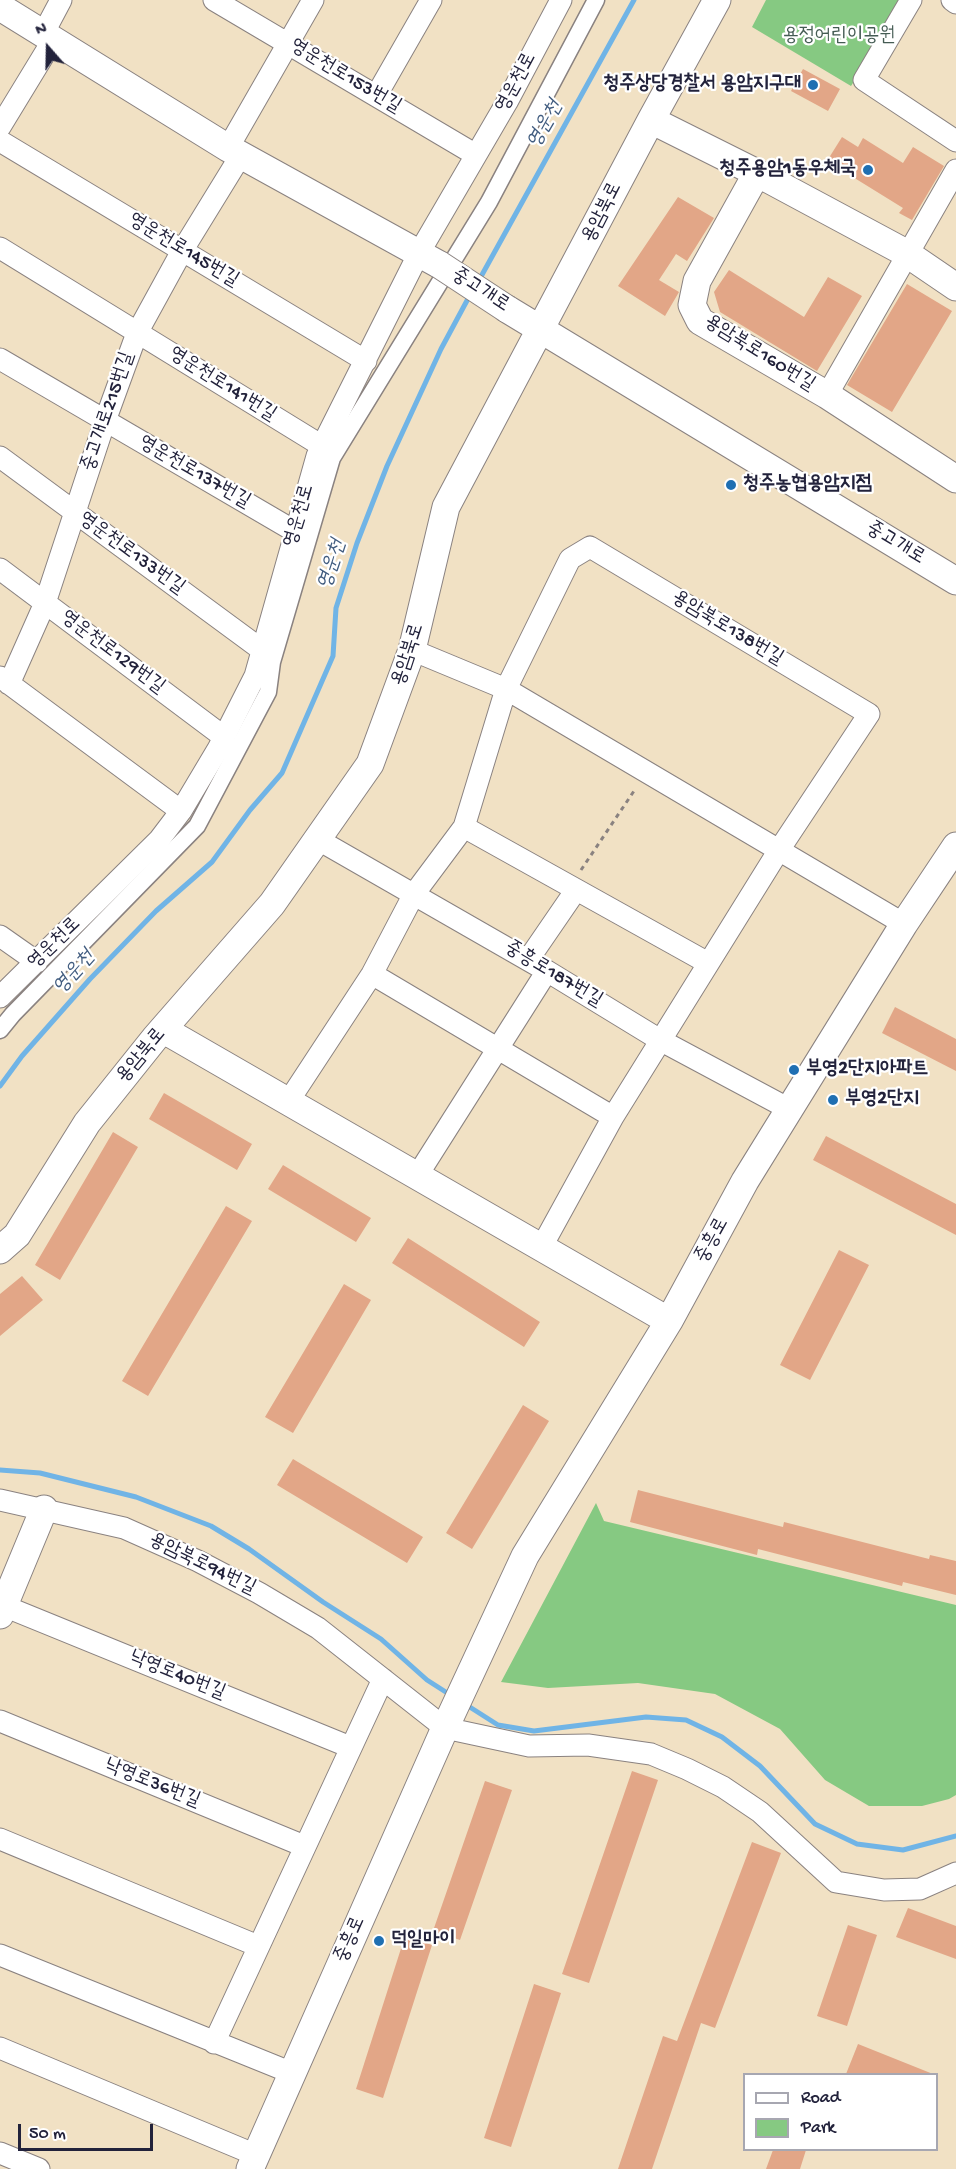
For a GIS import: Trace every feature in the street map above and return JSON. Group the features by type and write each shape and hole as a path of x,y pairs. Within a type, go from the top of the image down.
{"street":[{"path":"0,127 48,37 61,0"},
{"name":"영운천로153번길","path":"214,0 476,155"},
{"name":"중고개로215번길","path":"3,680 45,603 105,421 137,333 313,0"},
{"path":"376,96 430,0"},
{"name":"영운천로","path":"0,997 159,840 181,812 224,737 255,676 322,446 366,362 429,260 476,155 561,0"},
{"path":"0,1030 197,826 268,692 272,662 332,458 489,202 596,0"},
{"name":"용암북로","path":"0,1250 17,1235 87,1123 272,904 370,764 412,650 446,507 717,0"},
{"path":"911,0 864,80 956,141"},
{"path":"951,0 956,3"},
{"name":"중고개로","path":"0,8 234,152 429,260 542,331 956,581"},
{"path":"651,120 757,173 906,253 956,287"},
{"name":"영운천로145번길","path":"0,141 366,362"},
{"path":"827,395 906,253 956,170"},
{"name":"용암북로160번길","path":"757,173 697,282 692,305 700,321 827,395 956,478"},
{"name":"영운천로141번길","path":"0,248 322,446"},
{"name":"영운천로137번길","path":"0,359 296,532"},
{"name":"영운천로133번길","path":"0,457 262,650"},
{"name":"용암북로138번길","path":"288,1102 372,974 414,894 464,827 506,689 570,559 590,547 869,714 779,849 660,1040 613,1117 541,1248"},
{"name":"영운천로129번길","path":"0,569 224,737"},
{"path":"412,650 506,689 904,924"},
{"path":"3,680 181,812"},
{"path":"464,827 708,963"},
{"name":"중흥로187번길","path":"317,839 547,970 660,1040 789,1110"},
{"name":"중흥로","path":"253,2162 448,1720 525,1556 669,1321 745,1181 904,924 956,846"},
{"path":"528,960 573,888"},
{"path":"0,936 37,962"},
{"path":"417,1176 547,970"},
{"path":"372,974 613,1117"},
{"path":"164,1030 669,1321"},
{"name":"용암북로94번길","path":"0,1500 124,1528 198,1561 259,1593 318,1629 383,1679 448,1720"},
{"path":"2,1610 44,1509"},
{"name":"낙영로40번길","path":"2,1610 350,1747"},
{"path":"214,2043 383,1679"},
{"path":"448,1720 530,1746 588,1745 651,1754 723,1787 760,1812 836,1882 884,1890 920,1889 956,1873"},
{"name":"낙영로36번길","path":"0,1721 301,1854"},
{"path":"0,1839 258,1946"},
{"path":"0,1955 292,2073"},
{"path":"0,2048 253,2162"},
{"path":"0,2153 39,2169"}],"path":[{"path":"573,888 647,772"}],"green space":[{"name":"용정어린이공원","path":"766,0 898,0 902,9 851,86 752,27"},
{"path":"596,1503 604,1521 956,1605 956,1795 922,1806 869,1806 825,1780 780,1729 715,1694 638,1683 548,1688 501,1682"}],"building":[{"name":"청주상당경찰서 용암지구대","path":"803,69 840,89 828,111 791,91"},
{"path":"842,137 858,147 863,138 903,163 913,147 944,166 912,220 899,213 903,208 827,161"},
{"path":"678,197 714,218 687,261 676,254 659,280 679,292 665,316 618,286"},
{"path":"729,270 804,317 828,277 862,296 817,371 720,312 714,292"},
{"path":"907,284 952,311 892,412 847,385"},
{"path":"895,1007 956,1039 956,1071 882,1033"},
{"path":"164,1093 252,1144 237,1170 149,1119"},
{"path":"113,1132 138,1147 60,1280 35,1265"},
{"path":"826,1136 956,1204 956,1235 813,1160"},
{"path":"283,1165 371,1218 356,1242 268,1189"},
{"path":"226,1206 252,1221 148,1396 122,1381"},
{"path":"408,1238 540,1322 524,1347 392,1263"},
{"path":"839,1250 869,1265 810,1380 780,1365"},
{"path":"22,1276 43,1300 0,1336 0,1294"},
{"path":"344,1284 371,1300 293,1433 265,1417"},
{"path":"523,1405 549,1421 472,1549 446,1533"},
{"path":"293,1459 423,1537 407,1563 277,1485"},
{"path":"638,1490 783,1527 784,1522 929,1559 930,1555 956,1561 956,1595 903,1582 902,1586 758,1549 757,1555 630,1522"},
{"path":"632,1771 658,1780 589,1983 562,1974"},
{"path":"485,1781 512,1790 460,1940 433,1931"},
{"path":"752,1842 781,1853 715,2028 701,2023 652,2169 618,2169 663,2036 677,2041"},
{"path":"908,1908 956,1926 956,1959 896,1937"},
{"path":"848,1925 877,1935 847,2026 817,2016"},
{"path":"405,1936 432,1945 383,2098 356,2089"},
{"path":"534,1984 561,1993 511,2147 484,2138"},
{"path":"858,2044 930,2073 846,2073"},
{"path":"773,2151 806,2151 800,2169 766,2169"}],"waterway":[{"name":"영운천","path":"478,282 634,0"},
{"name":"영운천","path":"0,1086 22,1056 90,979 156,911 212,862 250,810 282,773 333,656 336,608 357,543 387,466 441,349 470,295"},
{"path":"0,1470 40,1473 136,1497 211,1526 249,1549 323,1602 381,1639 427,1680 452,1696"},
{"path":"465,1704 498,1725 534,1731 646,1717 686,1720 722,1737 760,1766 815,1824 857,1844 903,1850 956,1836"}],"place":[{"name":"청주상당경찰서 용암지구대","path":"813,85"},
{"name":"청주용암1동우체국","path":"868,170"},
{"name":"청주농협용암지점","path":"731,485"},
{"name":"부영2단지아파트","path":"794,1070"},
{"name":"부영2단지","path":"833,1100"},
{"name":"덕일마이","path":"379,1941"}]}
